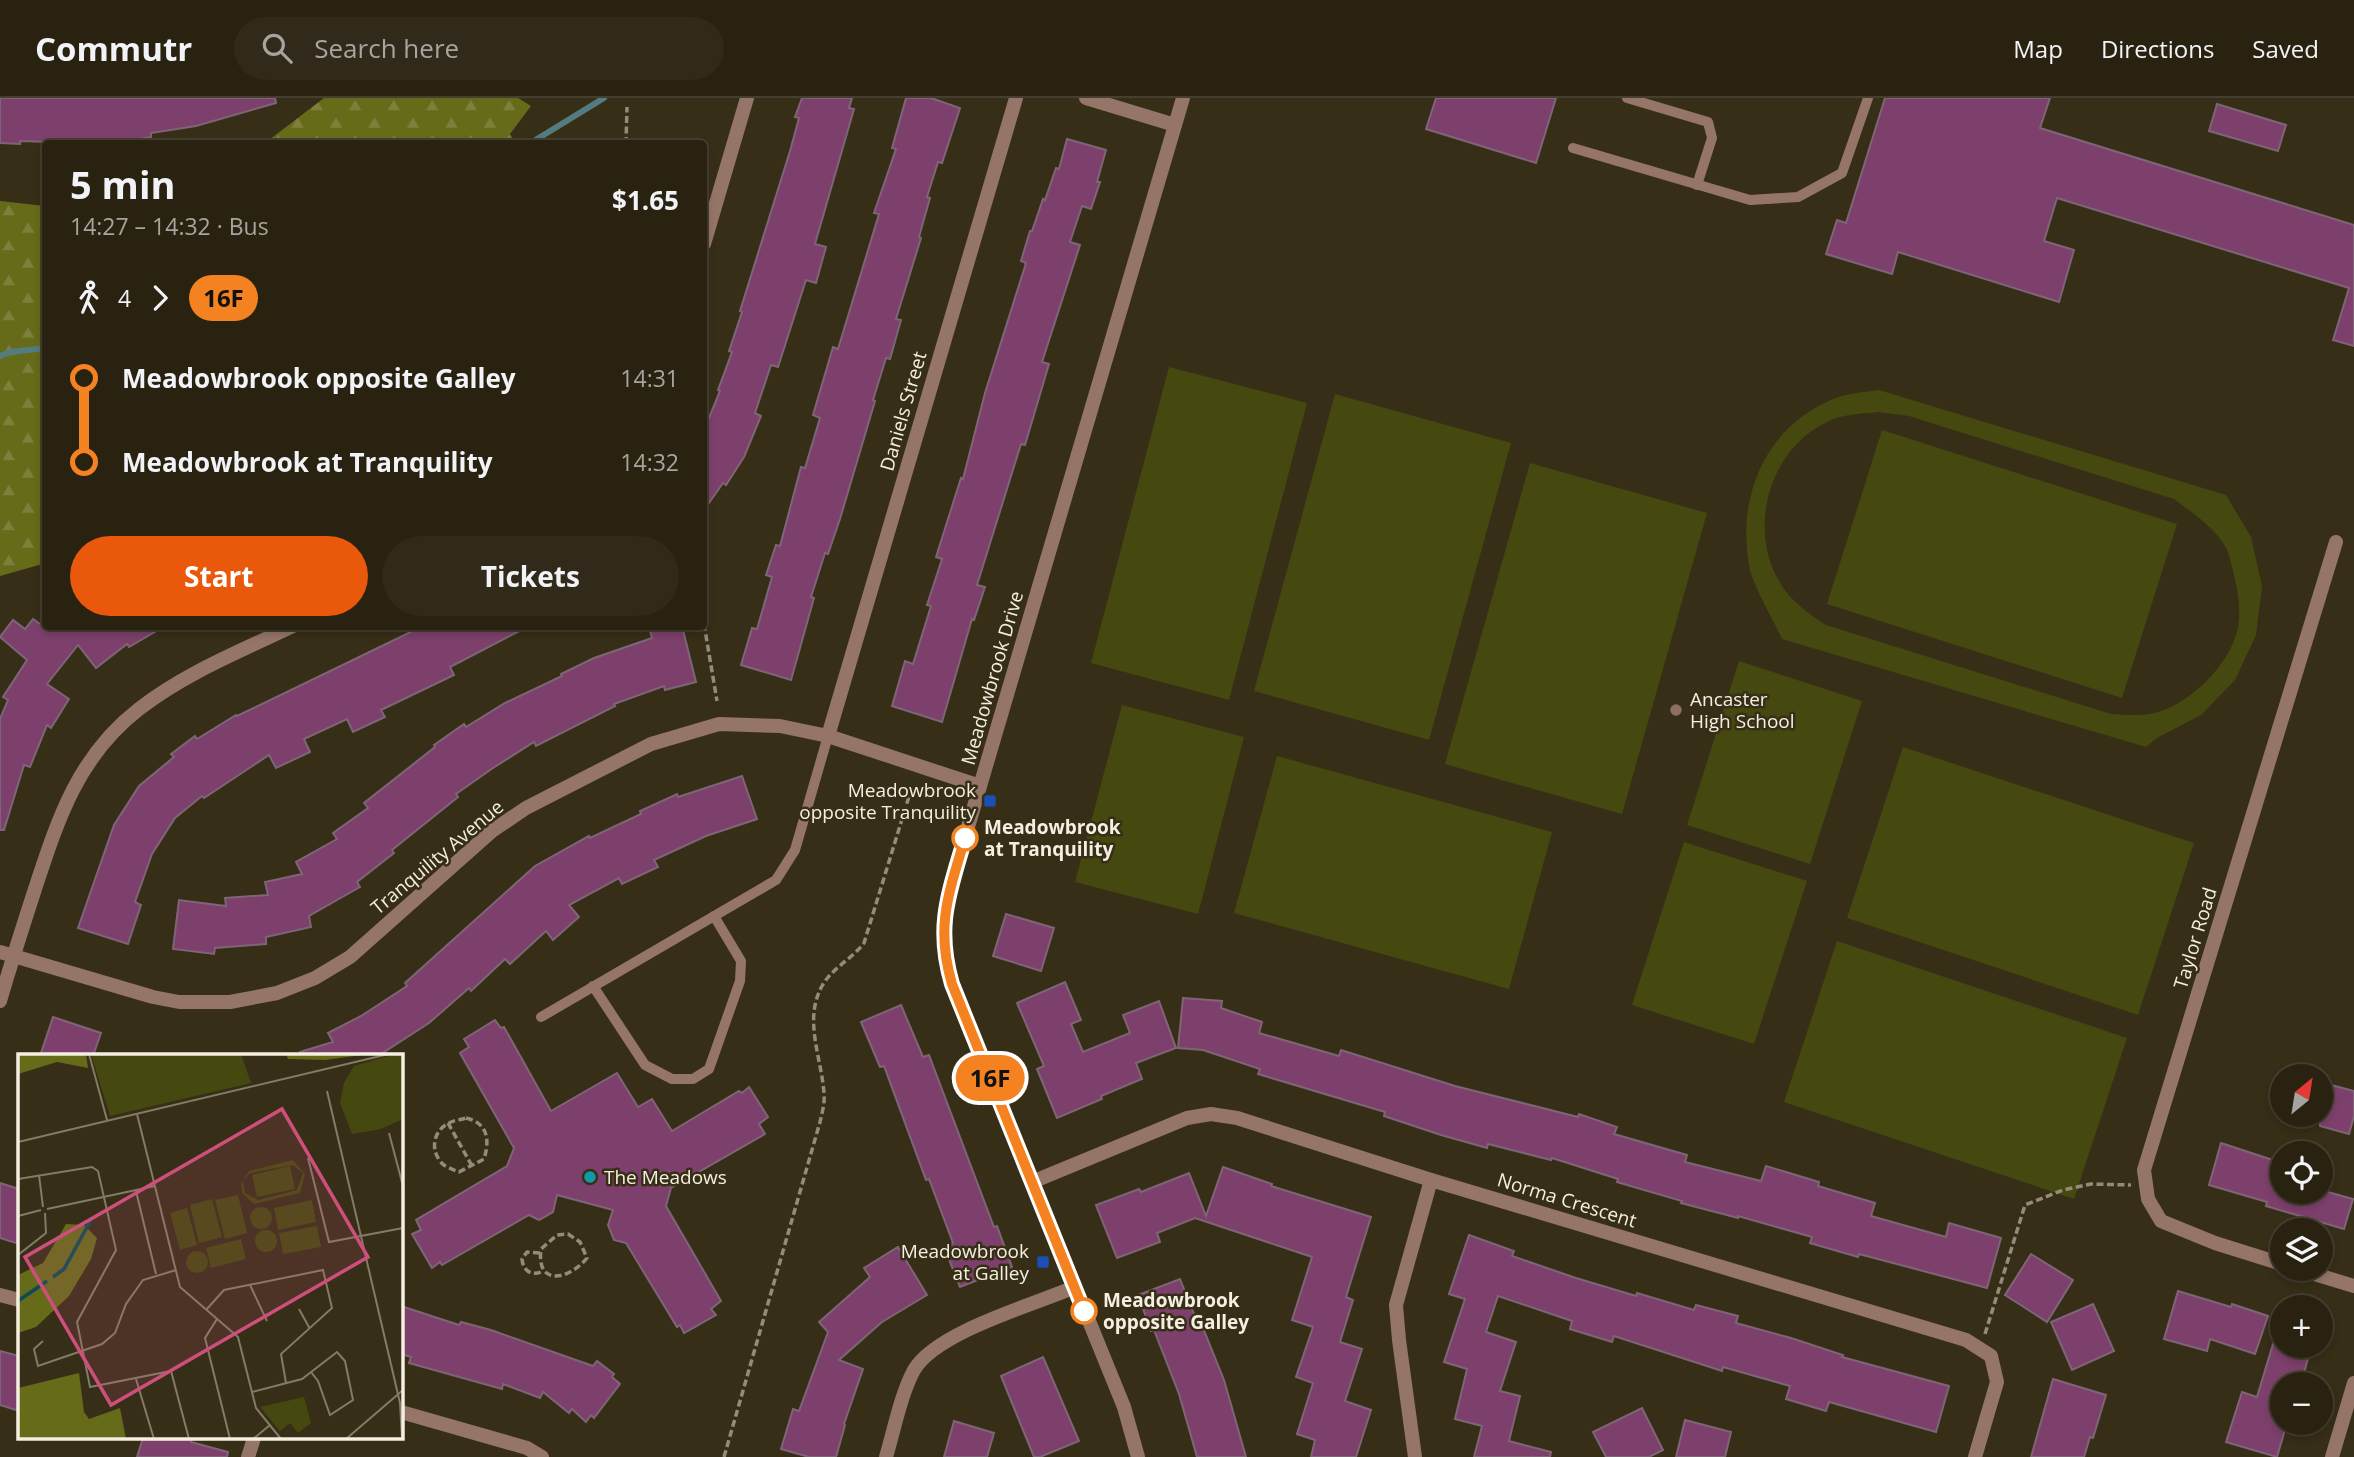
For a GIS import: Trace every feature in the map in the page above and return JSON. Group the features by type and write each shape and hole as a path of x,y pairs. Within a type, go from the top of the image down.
{"street":[{"path":"707,234 747,98"},
{"name":"Daniels Street","path":"828,736 1016,98"},
{"path":"1086,98 1175,125"},
{"name":"Meadowbrook Drive","path":"1138,1457 1124,1407 952,984 943,947 947,900 1183,98"},
{"name":"Taylor Road","path":"2270,1260 2215,1243 2161,1221 2148,1199 2144,1170 2336,542"},
{"path":"0,1001 7,954 58,821 77,780 100,747 137,710 168,688 285,630"},
{"name":"Tranquility Avenue","path":"7,954 153,997 179,1002 230,1002 277,993 315,978 350,957 507,820 570,784 651,744 719,724 780,726 828,736 980,786"},
{"name":"Norma Crescent","path":"1032,1182 1187,1118 1211,1114 1237,1118 1431,1180 1966,1340 1979,1348"},
{"path":"1415,1457 1396,1305 1431,1180"},
{"path":"2333,1280 2354,1286"},
{"path":"886,1457 914,1371 932,1349 965,1331 1074,1287"},
{"path":"0,1295 18,1300"},
{"path":"1975,1457 1997,1382 1991,1356 1979,1348"},
{"path":"2332,1457 2354,1383"},
{"path":"402,1412 527,1448 542,1457"},
{"path":"248,1457 253,1440"}],"lane":[{"path":"1627,98 1708,122 1712,138 1697,185"},
{"path":"1573,148 1750,200 1798,197 1842,173 1868,98"},
{"path":"541,1017 776,880 795,850 828,736"},
{"path":"593,986 645,1065 672,1079 693,1079 709,1069 740,981 740,961 714,916"}],"path":[{"path":"626,140 628,107"},
{"path":"705,630 717,701"},
{"path":"724,1457 820,1122 824,1097 813,1028 815,1006 822,985 836,968 852,958 864,943 911,790"},
{"path":"466,1118 475,1120 484,1130 489,1143 484,1159 472,1166 459,1172 439,1160 434,1149 435,1138 448,1123 466,1118"},
{"path":"448,1123 472,1166"},
{"path":"1979,1348 1990,1321 2025,1205 2063,1190 2091,1184 2131,1185 2147,1190"},
{"path":"568,1234 580,1242 587,1258 581,1266 563,1277 544,1271 539,1260 541,1249 557,1235 568,1234"},
{"path":"540,1253 527,1252 522,1259 522,1265 531,1273 544,1271"}],"shaded area":[{"path":"1169,367 1307,403 1229,700 1091,663"},
{"path":"1879,390 2226,495 2251,537 2262,586 2256,635 2235,680 2201,715 2157,738 2146,747 1782,639 1752,578 1746,543 1752,491 1761,467 1790,426 1811,410 1836,398","holes":["1878,412 1909,416 2174,499 2201,520 2226,549 2239,601 2237,633 2214,674 2190,696 2164,710 2145,715 2111,714 1826,625 1800,606 1788,595 1779,581 1765,538 1769,493 1778,471 1790,452 1806,436 1831,420"]},
{"path":"1335,394 1511,443 1429,740 1254,691"},
{"path":"1882,430 2177,524 2122,698 1827,604"},
{"path":"1530,463 1707,513 1622,814 1445,764"},
{"path":"1739,661 1862,701 1810,864 1687,825"},
{"path":"1122,705 1244,737 1198,914 1075,882"},
{"path":"1903,747 2194,843 2138,1015 1847,918"},
{"path":"1277,756 1552,832 1509,989 1234,913"},
{"path":"1684,842 1807,881 1754,1044 1632,1005"},
{"path":"1837,941 2127,1038 2074,1199 1784,1102"}],"green space":[{"path":"324,98 518,98 531,106 510,134 513,140 269,140"},
{"path":"0,201 42,206 42,564 0,576"}],"building":[{"path":"0,98 275,98 276,103 196,126 151,133 151,137 133,140 0,143"},
{"path":"802,98 852,98 849,108 854,109 815,244 826,247 816,283 806,280 778,367 771,365 755,413 761,416 744,457 726,485 723,483 707,506 707,423 732,352 729,351 742,312 740,311 790,151 799,118 795,117"},
{"path":"906,98 931,98 960,108 942,163 938,162 927,197 930,198 919,237 921,238 896,319 901,320 890,359 886,358 873,400 875,401 840,519 828,554 825,553 811,597 814,598 791,680 741,665 752,628 757,629 772,577 766,575 776,545 780,546 801,467 805,468 820,418 813,415 833,347 838,349 879,214 874,213 896,149 892,148"},
{"path":"1436,98 1556,98 1536,163 1426,129"},
{"path":"1885,98 2050,98 2040,128 2354,225 2354,346 2333,340 2349,288 2057,198 2044,241 2074,250 2059,302 1898,252 1892,274 1826,254 1837,220 1846,223"},
{"path":"2217,104 2286,125 2278,151 2209,131"},
{"path":"1067,139 1106,150 1097,182 1100,182 1091,209 1082,206 1070,242 1080,245 1042,362 1049,364 1025,445 1021,444 977,585 985,587 974,620 972,619 942,722 892,706 905,661 913,664 931,606 927,605 942,559 936,557 961,478 963,479 985,393 1026,263 1021,261 1030,231 1056,168 1059,169"},
{"path":"33,619 42,625 42,630 158,630 129,647 127,644 96,668 78,645 47,684 69,699 51,728 47,725 30,767 24,765 4,830 0,830 0,719 8,700 3,697 27,660 0,637 13,620 25,629"},
{"path":"415,630 521,630 450,667 454,675 381,710 385,717 353,732 347,719 304,739 310,752 276,768 269,755 204,798 202,796 175,818 152,854 135,902 141,905 128,944 78,928 114,825 139,786 174,757 171,754 195,736 197,739 237,716"},
{"path":"683,630 696,682 665,690 664,686 614,704 615,706 536,746 534,742 493,768 456,794 458,797 392,850 394,853 357,882 360,887 309,916 311,927 266,937 266,944 215,948 214,954 173,949 179,900 226,906 225,898 268,895 265,882 302,874 296,862 337,839 333,833 368,808 364,803 435,747 434,745 464,724 466,727 505,703 594,658 652,638 650,631"},
{"path":"742,776 757,819 706,836 654,860 658,867 622,884 619,878 569,905 579,917 553,940 546,931 510,964 505,959 471,991 469,988 429,1023 381,1054 300,1054 333,1042 328,1033 361,1016 407,986 405,983 535,866 589,836 590,838 641,814 640,811 677,794 678,797"},
{"path":"1006,914 1054,928 1041,971 993,956"},
{"path":"1065,982 1081,1020 1071,1024 1083,1052 1130,1033 1123,1015 1159,1001 1176,1048 1136,1063 1142,1079 1057,1118 1037,1069 1044,1066 1017,1003"},
{"path":"1183,998 1222,1001 1221,1008 1262,1022 1259,1033 1339,1056 1341,1050 1455,1086 1578,1117 1579,1114 1617,1127 1614,1134 1687,1155 1685,1162 1761,1181 1766,1166 1819,1182 1818,1186 1875,1203 1871,1216 1946,1237 1949,1223 2001,1238 1987,1288 1810,1243 1812,1237 1681,1203 1682,1201 1617,1182 1618,1179 1552,1158 1551,1160 1488,1144 1487,1148 1441,1135 1384,1116 1385,1112 1258,1074 1260,1069 1203,1050 1178,1048"},
{"path":"901,1005 923,1057 929,1055 994,1227 997,1226 1012,1267 960,1287 944,1247 953,1243 929,1179 926,1180 884,1066 880,1067 861,1022"},
{"path":"53,1017 101,1033 94,1054 41,1054"},
{"name":"The Meadows","path":"495,1020 501,1028 504,1027 551,1111 617,1073 638,1107 652,1099 672,1131 749,1087 768,1117 759,1124 765,1134 671,1188 666,1206 721,1301 711,1309 716,1315 684,1333 680,1325 677,1327 626,1243 614,1240 608,1225 613,1210 557,1195 553,1212 539,1220 529,1215 442,1265 440,1262 432,1268 412,1234 421,1230 416,1220 507,1166 514,1148 460,1053 469,1047 464,1039"},
{"path":"2333,1085 2354,1091 2354,1116 2349,1134 2324,1127 2333,1127"},
{"path":"2221,1143 2270,1159 2270,1204 2333,1204 2333,1193 2353,1199 2344,1229 2333,1226 2333,1218 2307,1218 2266,1206 2267,1202 2209,1185"},
{"path":"1223,1167 1272,1184 1271,1186 1371,1217 1346,1297 1353,1300 1340,1342 1362,1349 1345,1401 1371,1410 1356,1457 1311,1457 1315,1440 1297,1434 1313,1383 1296,1377 1313,1327 1292,1320 1312,1257 1195,1218 1157,1233 1160,1242 1117,1258 1096,1205 1139,1189 1141,1192 1189,1173 1206,1216"},
{"path":"0,1183 18,1189 18,1244 0,1238"},
{"path":"1469,1235 1514,1251 1512,1256 1576,1278 1694,1310 1696,1305 1738,1316 1736,1323 1791,1338 1843,1355 1842,1357 1949,1386 1936,1432 1829,1402 1826,1411 1786,1399 1790,1386 1723,1367 1722,1371 1614,1336 1612,1342 1570,1329 1572,1321 1498,1296 1486,1332 1516,1342 1500,1391 1520,1396 1509,1441 1551,1452 1550,1457 1474,1457 1482,1426 1455,1419 1467,1369 1444,1362 1465,1299 1449,1294"},
{"path":"898,1247 927,1295 882,1322 839,1360 863,1369 836,1457 809,1457 781,1449 793,1409 799,1411 828,1332 819,1322 870,1277 864,1268"},
{"path":"2031,1254 2073,1280 2047,1322 2005,1295"},
{"path":"1180,1279 1224,1380 1246,1457 1197,1457 1179,1394 1138,1295"},
{"path":"2178,1291 2268,1316 2255,1354 2210,1339 2207,1351 2164,1339"},
{"path":"2093,1304 2114,1351 2072,1370 2051,1322"},
{"path":"402,1306 459,1325 461,1322 491,1330 593,1366 597,1361 614,1374 612,1377 620,1384 594,1418 591,1415 586,1422 572,1409 569,1413 543,1392 540,1398 503,1384 502,1389 409,1363 411,1357 402,1354"},
{"path":"0,1351 18,1356 18,1411 0,1405"},
{"path":"2270,1354 2270,1358 2308,1358 2304,1372 2270,1372 2270,1435 2283,1435 2277,1457 2226,1442 2242,1392 2257,1397"},
{"path":"1043,1357 1079,1441 1034,1457 1001,1376"},
{"path":"2053,1379 2106,1395 2093,1438 2090,1437 2084,1457 2031,1457"},
{"path":"1642,1408 1663,1450 1649,1457 1606,1457 1593,1432"},
{"path":"1685,1420 1731,1432 1725,1457 1676,1457"},
{"path":"954,1421 994,1433 987,1457 944,1457"},
{"path":"142,1440 192,1440 228,1452 227,1457 137,1457"}],"waterway":[{"path":"536,140 604,98"},
{"path":"0,356 10,352 42,348"}],"bus line":[{"name":"16F","path":"965,838 944,919 943,947 946,965 1084,1311"}],"place":[{"name":"Ancaster High School","path":"1676,710"},
{"name":"Meadowbrook opposite Tranquility","path":"990,801"},
{"name":"Meadowbrook at Tranquility","path":"965,838"},
{"name":"The Meadows","path":"590,1177"},
{"name":"Meadowbrook at Galley","path":"1043,1262"},
{"name":"Meadowbrook opposite Galley","path":"1084,1311"}]}
